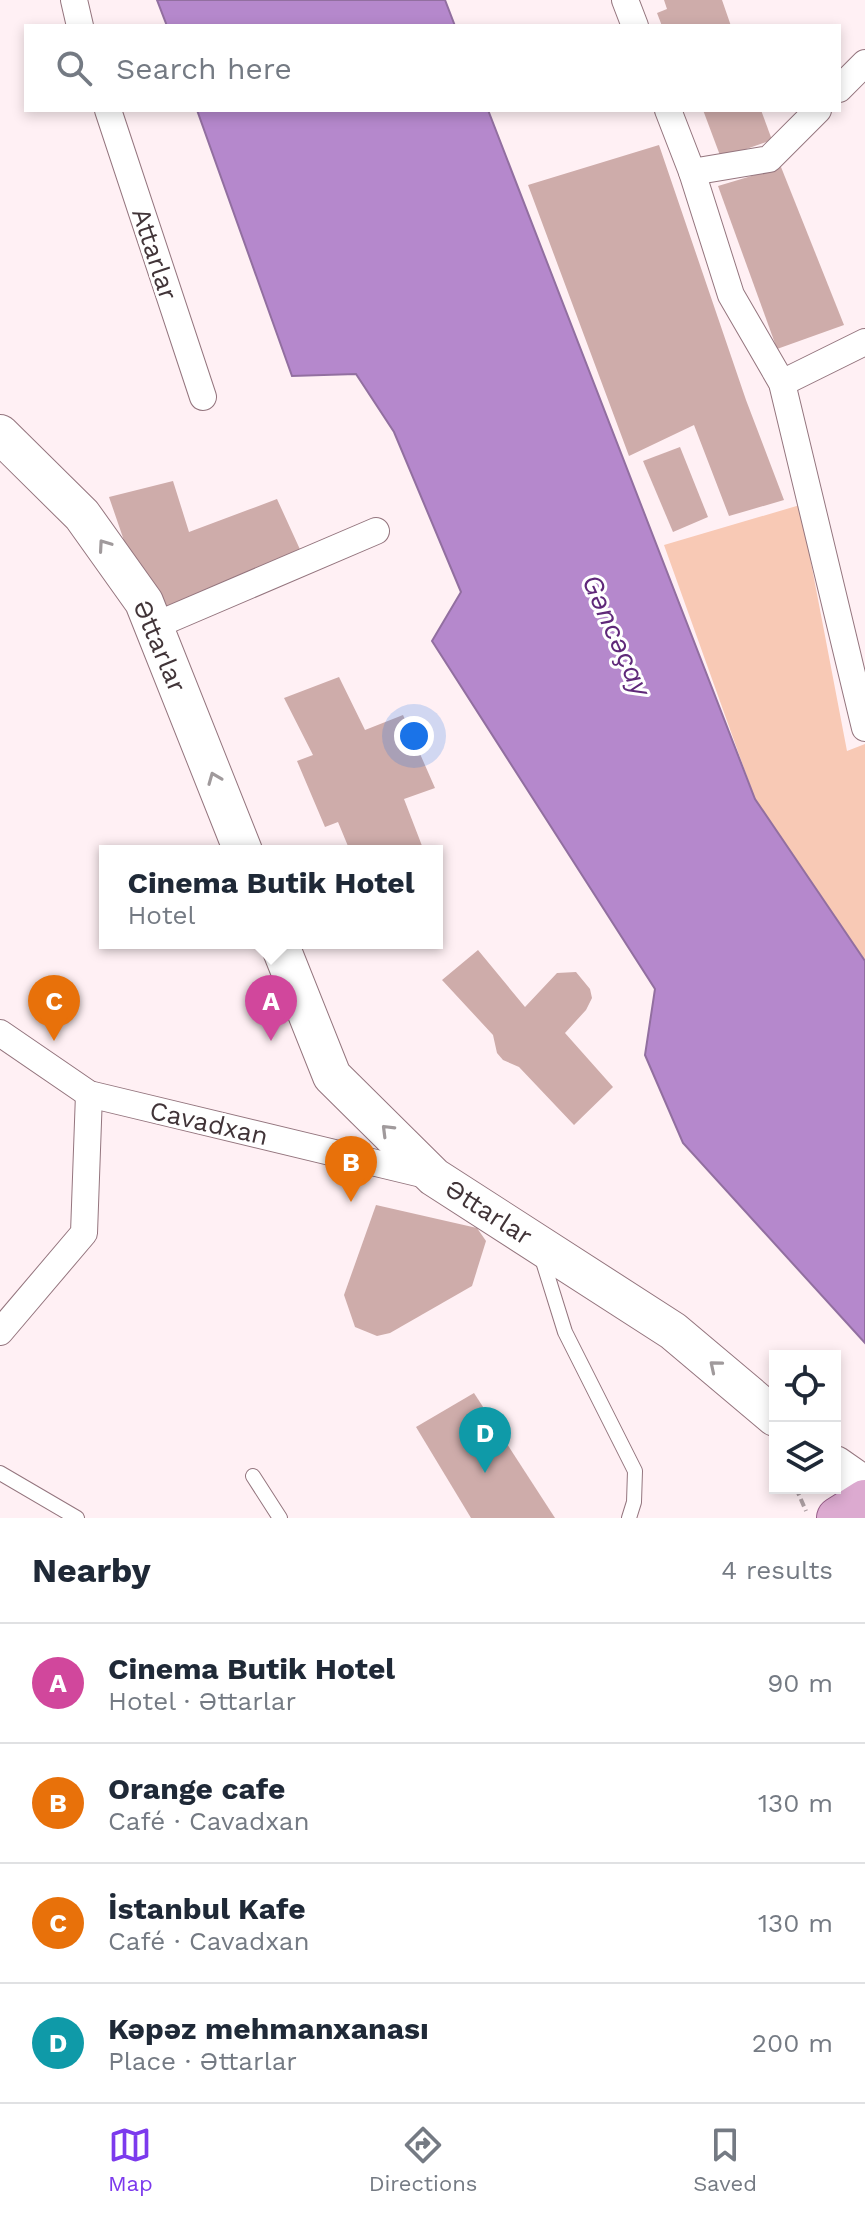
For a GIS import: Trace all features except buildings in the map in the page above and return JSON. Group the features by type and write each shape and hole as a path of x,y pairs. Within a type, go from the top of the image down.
{"main road":[{"path":"838,1518 865,1501"}],"street":[{"path":"74,0 80,24"},
{"path":"625,0 634,24"},
{"path":"841,87 865,63"},
{"name":"Attarlar","path":"109,112 203,397"},
{"path":"669,112 692,172 731,295 782,383 865,728"},
{"path":"692,172 769,159 816,112"},
{"path":"782,383 865,342"},
{"name":"Əttarlar","path":"0,434 82,515 144,602 241,845"},
{"path":"154,626 376,531"},
{"name":"Əttarlar","path":"281,949 332,1076 434,1177 673,1331 769,1412"},
{"name":"Cavadxan","path":"0,1033 89,1094 434,1177"},
{"path":"0,1332 84,1233 89,1094"},
{"path":"841,1469 865,1486"}],"lane":[{"path":"538,1244 565,1332 635,1471 634,1502 629,1518"},
{"path":"0,1473 77,1518"},
{"path":"253,1476 280,1518"}],"path":[{"path":"799,1494 809,1518"}],"shaded area":[{"path":"800,505 847,751 865,744 865,961 755,799 664,545"}],"water":[{"path":"157,0 445,0 454,24 166,24"},
{"name":"Gəncəçay","path":"198,112 489,112 755,799 865,961 865,1343 683,1143 645,1055 655,989 432,641 461,592 394,432 356,374 292,376"}],"place":[{"name":"İstanbul Kafe","path":"54,1041"},
{"name":"Cinema Butik Hotel","path":"271,1041"},
{"name":"Orange cafe","path":"351,1202"},
{"name":"Kəpəz mehmanxanası","path":"485,1473"}]}
